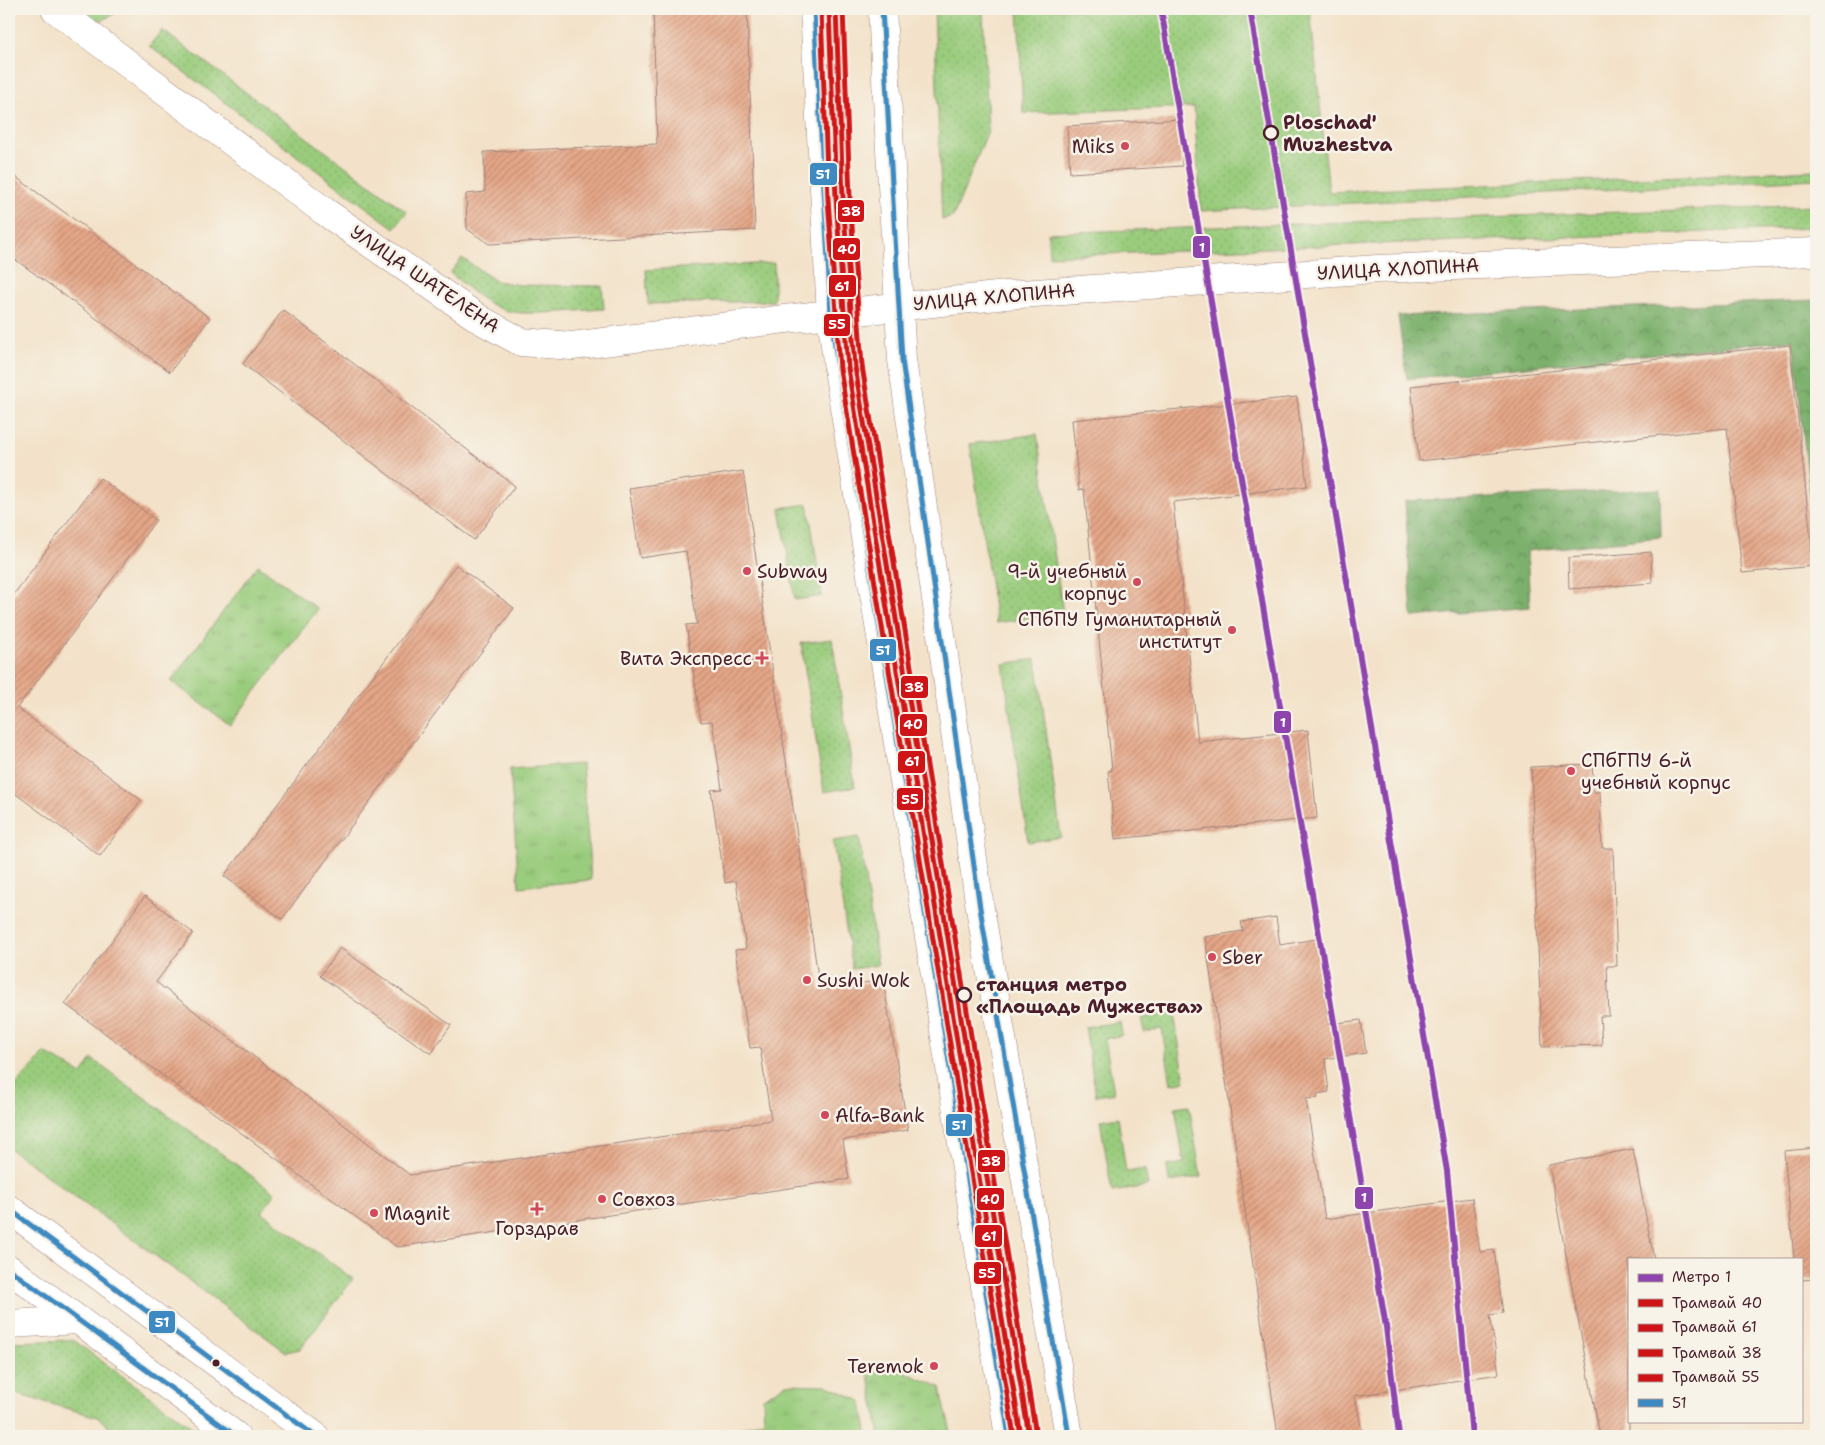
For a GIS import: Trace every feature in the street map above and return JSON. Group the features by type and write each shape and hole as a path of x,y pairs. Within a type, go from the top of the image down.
{"main road":[{"name":"УЛИЦА ШАТЕЛЕНА","path":"55,9 324,211 481,320 521,342 572,346 862,310"},
{"path":"814,9 831,314 838,368 1009,1436"},
{"path":"882,9 903,368 980,908 1069,1436"},
{"name":"УЛИЦА ХЛОПИНА","path":"862,310 1006,296 1377,269 1816,252"},
{"path":"9,1209 315,1436"},
{"path":"9,1269 236,1436"},
{"path":"9,1324 78,1320"}],"green space":[{"path":"73,9 111,9 116,13 98,22 85,18"},
{"path":"934,9 983,9 988,131 953,217 942,220"},
{"path":"1018,9 1310,9 1329,192 1816,170 1816,179 1201,211 1194,107 1023,113"},
{"path":"162,30 407,212 394,228 149,46"},
{"path":"1816,205 1816,228 1049,256 1048,233"},
{"path":"462,258 496,281 521,285 602,286 604,309 538,313 504,310 482,299 450,273"},
{"path":"774,263 774,301 648,304 646,270"},
{"path":"1816,300 1816,554 1793,340 1407,379 1398,316"},
{"path":"1037,434 1063,613 996,623 970,444"},
{"path":"1660,489 1661,537 1527,551 1530,607 1412,617 1405,501"},
{"path":"808,504 822,596 795,600 780,508"},
{"path":"258,565 318,609 230,725 171,681"},
{"path":"832,639 855,787 824,792 801,643"},
{"path":"1036,659 1061,837 1028,842 1003,664"},
{"path":"582,764 591,880 519,887 510,769"},
{"path":"859,837 878,965 852,969 833,841"},
{"path":"1174,1013 1185,1081 1171,1084 1162,1029 1144,1032 1141,1018"},
{"path":"1120,1022 1122,1035 1105,1039 1114,1093 1096,1096 1085,1027"},
{"path":"45,1053 82,1074 92,1059 275,1193 262,1212 353,1279 300,1349 286,1352 9,1148 9,1092"},
{"path":"1189,1105 1201,1177 1169,1182 1167,1166 1184,1163 1175,1107"},
{"path":"1118,1117 1126,1172 1145,1169 1148,1186 1112,1192 1100,1120"},
{"path":"73,1340 204,1436 121,1436 97,1417 9,1392 9,1342"},
{"path":"868,1371 902,1371 940,1387 952,1436 880,1436"},
{"path":"786,1384 826,1385 861,1401 868,1436 718,1436 764,1420 763,1398"},
{"path":"1245,1429 1246,1436 1200,1436"}],"building":[{"path":"653,9 747,9 755,230 489,244 467,229 466,194 485,192 484,152 657,144"},
{"name":"Miks","path":"1180,119 1182,166 1070,173 1067,126"},
{"path":"9,172 210,318 170,372 9,255"},
{"path":"283,310 515,486 474,540 243,364"},
{"path":"1790,345 1814,566 1742,573 1727,428 1419,461 1411,386"},
{"name":"9-й учебный корпус","path":"1297,397 1307,486 1173,502 1198,742 1308,730 1317,818 1115,839 1108,771 1112,770 1084,489 1079,490 1072,420"},
{"path":"743,471 820,990 883,980 908,1130 843,1140 849,1179 397,1247 65,1004 145,896 193,933 156,982 410,1175 771,1120 760,1047 750,1048 735,950 746,949 736,881 725,883 711,790 722,789 712,721 701,722 686,625 697,624 686,551 640,558 629,488"},
{"path":"100,478 156,520 17,708 141,800 100,856 9,789 9,601"},
{"path":"1651,552 1652,583 1569,589 1568,558"},
{"path":"456,565 514,608 282,919 224,876"},
{"name":"СПбГПУ 6-й учебный корпус","path":"1592,764 1594,792 1600,792 1602,848 1613,848 1617,966 1607,966 1609,1016 1600,1016 1602,1045 1542,1047 1531,767"},
{"path":"1276,917 1280,945 1316,939 1329,1024 1361,1020 1366,1053 1325,1059 1329,1092 1317,1094 1318,1098 1306,1099 1325,1219 1472,1198 1480,1252 1494,1250 1503,1313 1490,1315 1499,1374 1355,1396 1363,1436 1278,1436 1205,937 1243,931 1241,922"},
{"path":"340,948 451,1025 431,1054 320,976"},
{"path":"1816,1148 1816,1279 1802,1280 1802,1258 1794,1258 1784,1151"},
{"path":"1633,1149 1654,1258 1628,1258 1629,1436 1600,1436 1549,1165"}],"metro line":[{"name":"1","path":"1161,9 1386,1327 1399,1436"},
{"name":"1","path":"1250,9 1447,1171 1472,1436"}],"tram line":[{"name":"61","path":"829,9 836,198 848,368 1021,1436"},
{"name":"40","path":"836,9 843,198 855,367 1029,1436"},
{"name":"38","path":"843,9 850,198 862,366 1036,1435"},
{"name":"55","path":"821,10 828,199 840,369 1014,1436"}],"transit line":[{"name":"51","path":"814,9 831,314 838,369 1009,1436"},
{"name":"51","path":"882,9 902,360 980,908 1069,1436"},
{"name":"51","path":"9,1209 315,1436"},
{"name":"51","path":"9,1269 236,1436"}],"place":[{"name":"Ploschad' Muzhestva","path":"1271,133"},
{"name":"Miks","path":"1125,146"},
{"name":"Subway","path":"747,571"},
{"name":"9-й учебный корпус","path":"1137,582"},
{"name":"СПбПУ Гуманитарный институт","path":"1232,630"},
{"name":"Вита Экспресс","path":"762,658"},
{"name":"СПбГПУ 6-й учебный корпус","path":"1571,771"},
{"name":"Sber","path":"1212,957"},
{"name":"Sushi Wok","path":"807,980"},
{"name":"станция метро «Площадь Мужества»","path":"964,995"},
{"name":"Alfa-Bank","path":"825,1115"},
{"name":"Совхоз","path":"602,1199"},
{"name":"Горздрав","path":"537,1209"},
{"name":"Magnit","path":"374,1213"},
{"name":"Teremok","path":"934,1366"}]}
